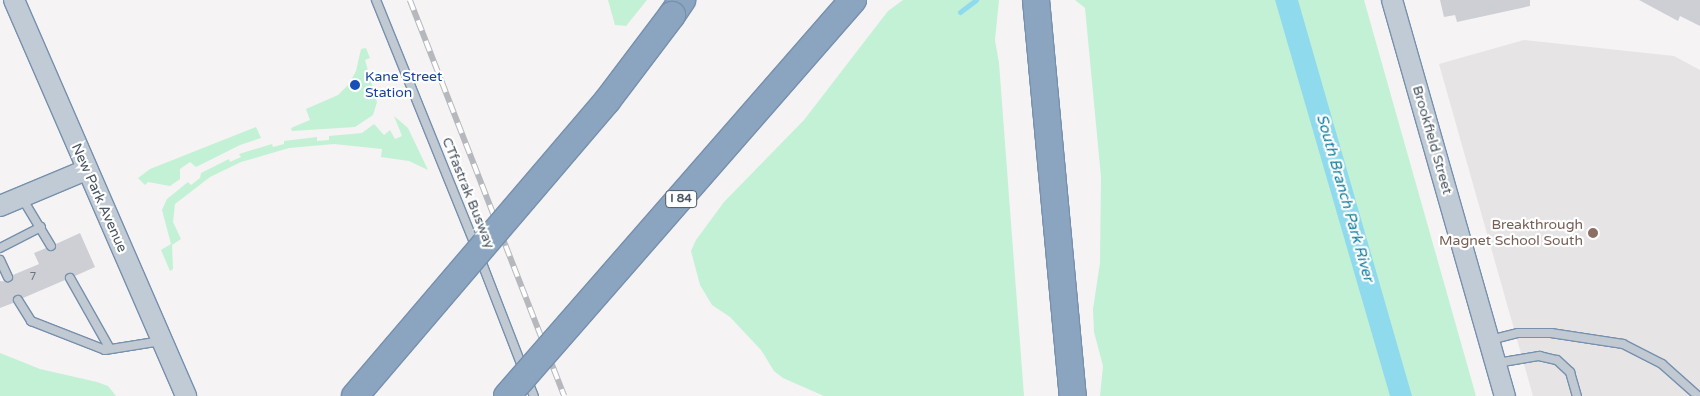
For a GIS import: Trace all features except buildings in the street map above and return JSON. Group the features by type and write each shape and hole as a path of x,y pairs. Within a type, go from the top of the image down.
{"highway":[{"name":"I 84","path":"507,396 853,0"},
{"path":"1019,0 1055,396"},
{"path":"1036,0 1073,396"},
{"path":"355,396 607,101 677,7"}],"street":[{"name":"New Park Avenue","path":"14,0 86,170 186,396"},
{"name":"Brookfield Street","path":"1392,0 1505,396"},
{"path":"0,206 86,170"}],"lane":[{"name":"CTfastrak Busway","path":"376,0 534,396"},
{"path":"22,197 42,227 51,246"},
{"path":"0,248 42,227"},
{"path":"0,260 8,277"},
{"path":"70,278 110,349"},
{"path":"18,300 31,321 110,349 162,341"},
{"path":"1489,340 1518,333 1551,333 1623,344 1662,364 1698,396"},
{"path":"1496,364 1531,356 1557,360 1570,372 1577,396"}],"shaded area":[{"name":"Breakthrough Magnet School South","path":"1524,40 1674,56 1700,70 1700,396 1533,396 1439,64"}],"green space":[{"path":"608,0 647,0 626,26 615,25"},
{"path":"903,0 999,0 995,40 999,63 1024,396 824,396 783,378 774,371 761,350 730,317 712,305 700,285 691,251 696,240 724,202 804,120 888,11"},
{"path":"1075,0 1364,0 1476,396 1100,396 1103,366 1094,332 1093,309 1100,263 1101,177 1085,8"},
{"path":"366,48 370,58 365,60 377,102 373,115 355,127 292,131 291,128 310,120 306,109 338,95 349,84 356,71 361,49"},
{"path":"394,116 408,128 428,170 409,161 381,157 382,149 334,144 289,148 241,162 210,177 175,204 173,222 181,239 172,245 173,269 170,271 161,250 171,244 162,210 167,199 188,182 191,185 200,178 201,173 229,159 230,162 241,157 239,154 272,144 273,147 284,144 284,141 317,137 317,141 329,140 329,136 362,133 374,124 384,135 390,130 395,139 402,136"},
{"path":"256,127 261,138 240,145 196,167 190,162 180,169 180,179 170,186 148,182 145,185 138,178 150,169"},
{"path":"0,353 40,369 108,386 116,396 0,396"}],"water":[{"name":"South Branch Park River","path":"1275,0 1298,0 1412,396 1390,396"}],"waterway":[{"path":"960,12 976,0"}],"railway":[{"path":"410,0 564,396"}],"place":[{"name":"Kane Street Station","path":"355,85"},
{"name":"Breakthrough Magnet School South","path":"1593,233"}]}
